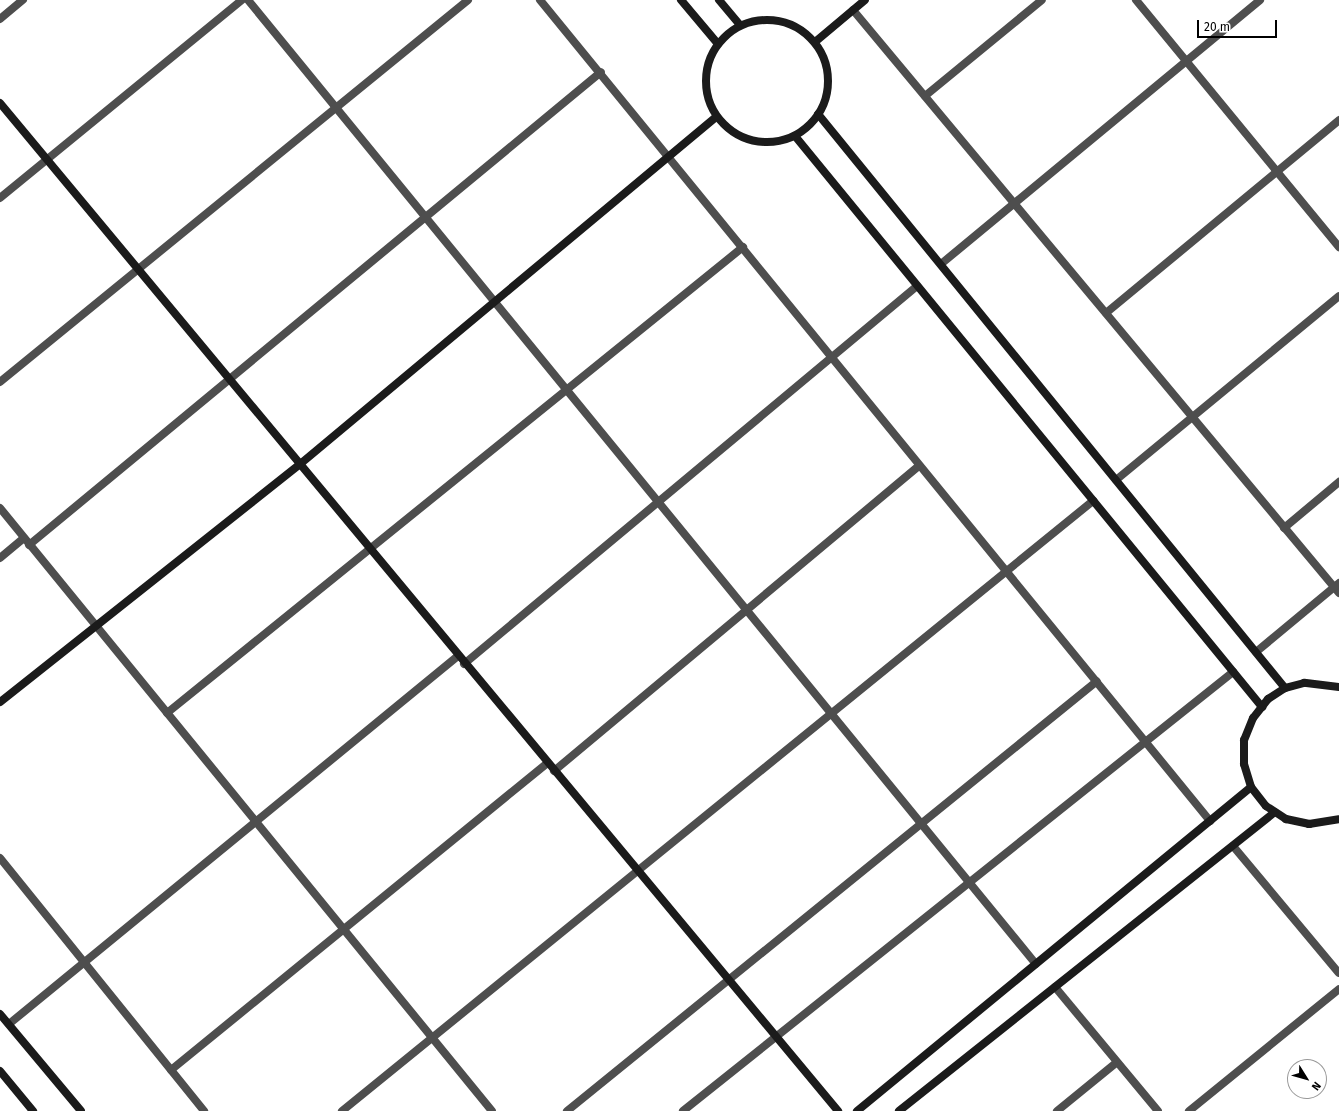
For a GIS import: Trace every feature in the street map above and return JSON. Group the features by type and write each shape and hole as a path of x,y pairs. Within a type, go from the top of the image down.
{"street":[{"path":"0,19 23,0"},
{"path":"0,198 242,0"},
{"path":"248,0 427,216 1036,964"},
{"path":"0,382 468,0"},
{"path":"540,0 670,156 919,466 1098,681 1210,821"},
{"path":"681,0 718,44"},
{"path":"719,0 740,25"},
{"path":"815,42 865,0"},
{"path":"925,96 1042,0"},
{"path":"1136,0 1339,247"},
{"path":"941,264 1260,0"},
{"path":"853,10 1284,528 1337,588 1256,652"},
{"path":"771,19 787,22 815,42 824,58 829,84 818,114 795,136 763,142 748,139 733,132 716,117 706,93 706,77 718,44 740,25 771,19"},
{"path":"0,558 27,541 228,380 601,72"},
{"path":"0,103 369,550 838,1111"},
{"path":"818,114 1285,688"},
{"path":"0,702 299,465 716,117"},
{"path":"1106,314 1339,120"},
{"path":"795,136 1262,707"},
{"path":"167,713 743,246"},
{"path":"464,664 917,286"},
{"path":"1116,480 1339,296"},
{"path":"554,771 919,466"},
{"path":"1284,528 1339,482"},
{"path":"342,1111 1093,501"},
{"path":"0,508 492,1111"},
{"path":"9,1024 458,656"},
{"path":"683,1111 774,1035 1233,672"},
{"path":"567,1111 1098,681"},
{"path":"1339,687 1304,683 1285,688 1262,707 1252,718 1244,740 1244,764 1251,787 1275,812 1286,819 1309,824 1339,819"},
{"path":"171,1070 548,763"},
{"path":"858,1111 1251,787"},
{"path":"899,1111 1275,812"},
{"path":"1233,846 1339,973"},
{"path":"0,858 204,1111"},
{"path":"1055,987 1158,1111"},
{"path":"1189,1111 1339,989"},
{"path":"0,1014 81,1111"},
{"path":"1057,1111 1117,1062"},
{"path":"0,1071 33,1111"}]}
